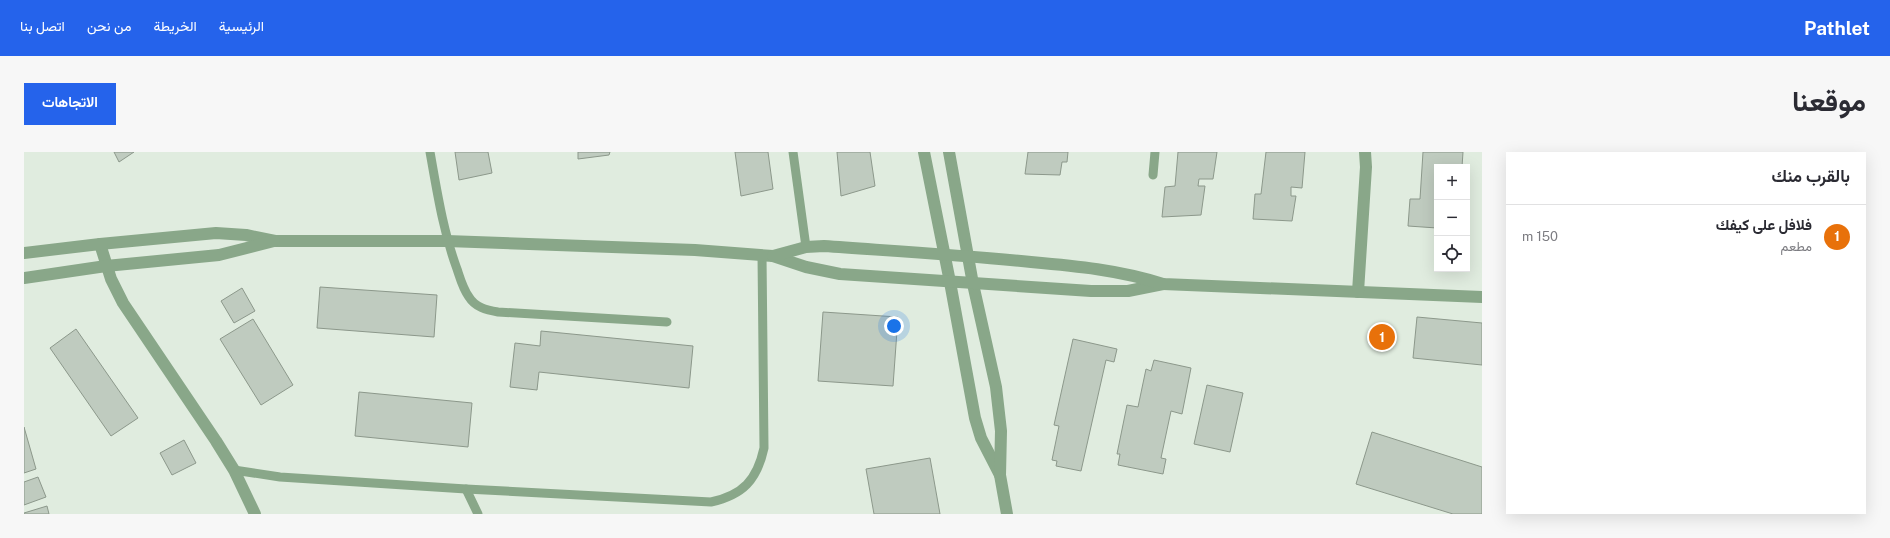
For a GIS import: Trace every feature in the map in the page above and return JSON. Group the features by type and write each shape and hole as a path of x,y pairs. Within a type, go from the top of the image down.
{"street":[{"path":"924,152 975,418 981,438 1000,475"},
{"path":"949,152 973,284 999,409 1001,453 1000,475 1007,514"},
{"path":"1358,292 1366,167 1365,152"},
{"path":"24,253 216,233 246,235 275,240 447,242 695,250 768,256 822,271 973,284 1110,292 1128,291 1163,284"},
{"path":"24,278 106,266 219,255 247,249 275,240"},
{"path":"100,244 106,266 123,303 234,470 256,514"},
{"path":"768,256 806,247 824,246 968,256 1110,270 1163,284 1482,297"}],"lane":[{"path":"430,152 447,242 469,298 477,306 487,310 505,313 667,322"},
{"path":"793,152 806,247"},
{"path":"1154,175 1155,152"},
{"path":"234,470 280,476 466,489 711,502 727,498 741,490 753,479 758,469 764,448 768,256"},
{"path":"466,489 478,514"}],"building":[{"path":"114,152 134,152 119,162"},
{"path":"455,152 488,152 492,173 459,180"},
{"path":"578,152 610,152 609,155 578,159"},
{"path":"735,152 768,152 773,189 741,196"},
{"path":"837,152 870,152 875,186 841,196"},
{"path":"1028,152 1068,152 1067,162 1062,162 1060,175 1025,174"},
{"path":"1178,152 1217,152 1213,179 1199,179 1198,186 1205,186 1201,215 1162,217 1165,187 1175,186"},
{"path":"1266,152 1305,152 1302,188 1291,187 1291,196 1296,196 1292,221 1253,219 1255,194 1261,194"},
{"path":"1423,152 1463,152 1462,164 1434,164 1434,228 1408,226 1410,199 1420,199"},
{"path":"320,287 437,295 434,337 317,328"},
{"path":"242,288 255,311 234,323 221,301"},
{"path":"823,312 898,317 893,386 818,381"},
{"path":"1417,317 1482,323 1482,365 1413,358"},
{"path":"253,319 293,385 261,405 220,339"},
{"path":"76,329 138,418 111,436 50,348"},
{"path":"541,331 693,346 689,388 539,372 537,390 510,387 515,343 540,346"},
{"path":"1073,339 1117,349 1114,362 1106,360 1081,471 1056,466 1057,461 1052,460 1059,426 1054,425"},
{"path":"1154,360 1191,368 1182,414 1171,411 1161,458 1166,459 1163,474 1118,465 1120,454 1117,454 1127,405 1138,407 1146,369 1151,371"},
{"path":"1207,385 1243,393 1230,452 1194,444"},
{"path":"359,392 472,403 468,447 355,436"},
{"path":"24,427 36,469 24,473"},
{"path":"1372,432 1482,467 1482,514 1453,514 1356,484"},
{"path":"184,440 196,463 172,475 160,453"},
{"path":"930,458 940,514 874,514 866,469"},
{"path":"38,477 46,497 24,505 24,482"},
{"path":"47,506 49,514 24,514 24,513"}],"place":[{"name":"فلافل على كيفك","path":"1382,337"}]}
